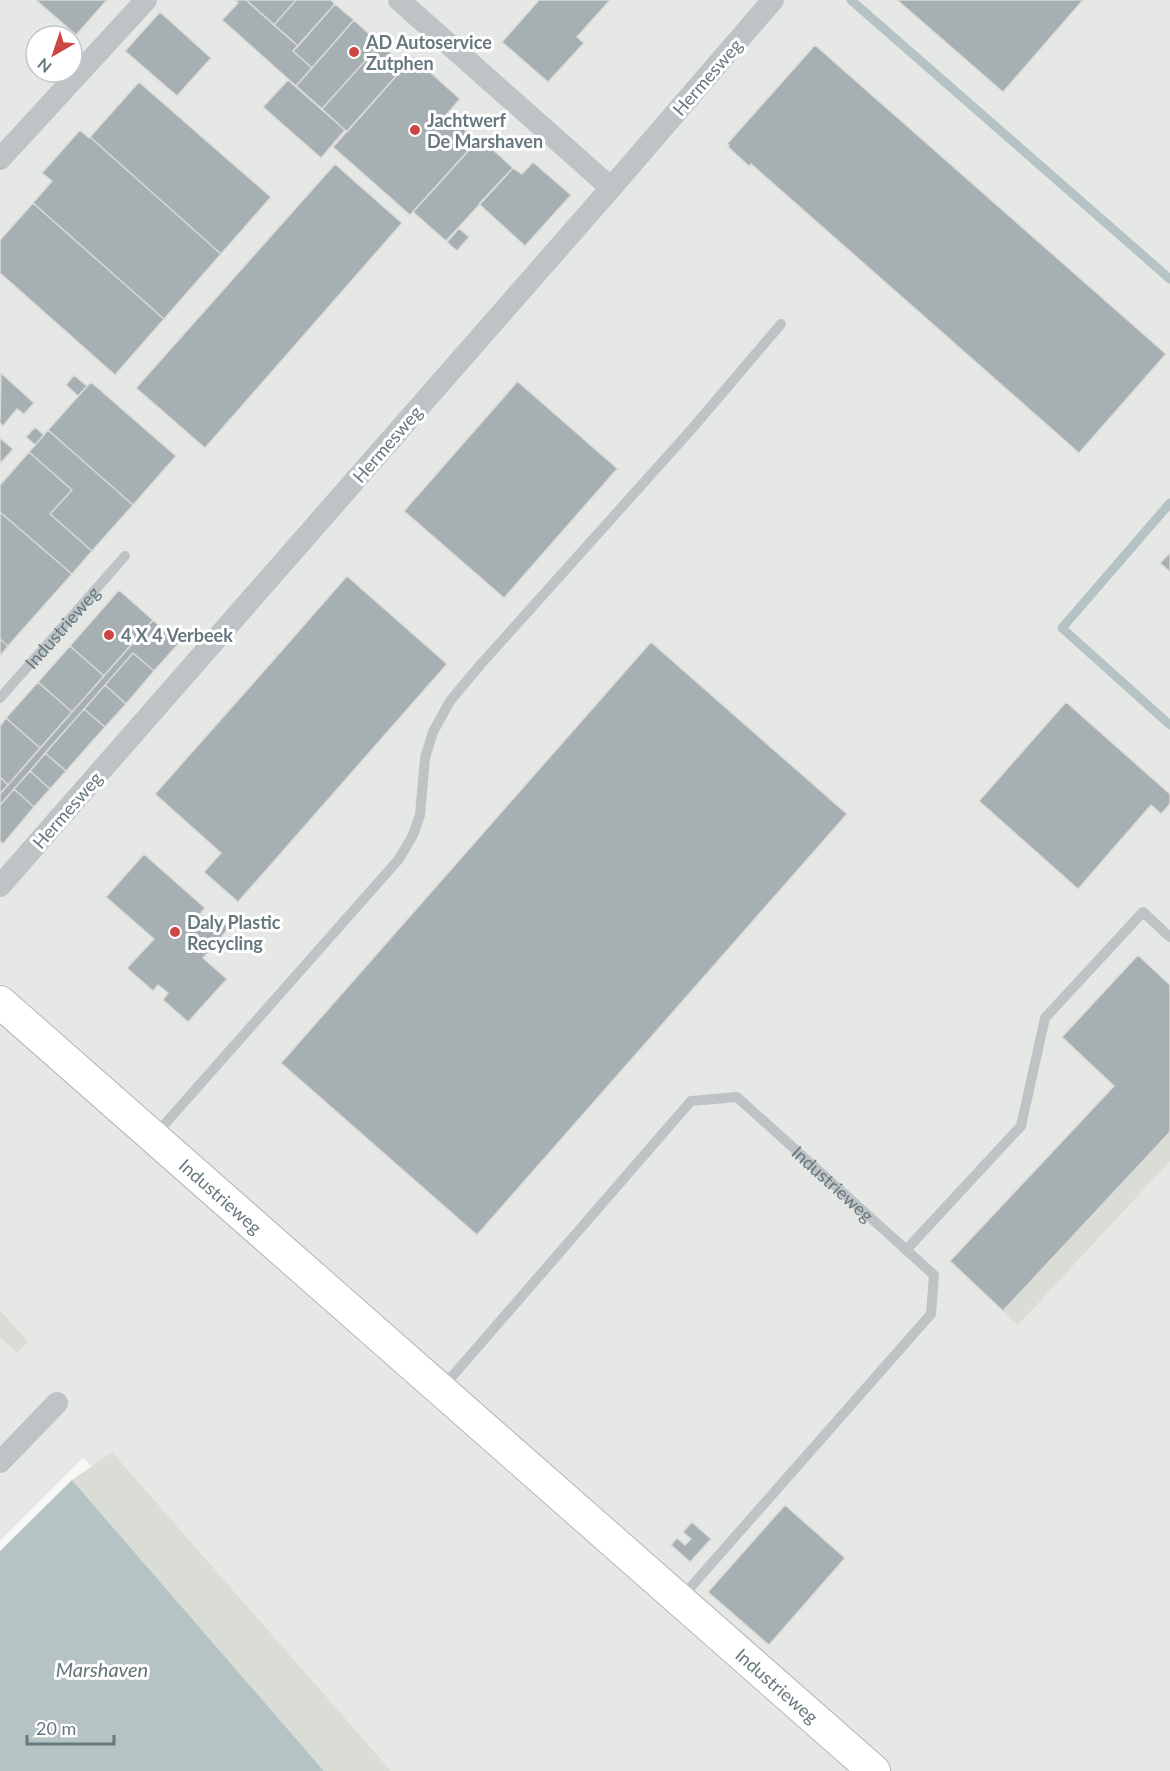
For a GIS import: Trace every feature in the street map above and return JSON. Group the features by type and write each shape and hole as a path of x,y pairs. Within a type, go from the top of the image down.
{"street":[{"path":"0,159 146,0"},
{"path":"399,0 611,188"},
{"name":"Hermesweg","path":"0,886 773,0"},
{"name":"Industrieweg","path":"0,1002 874,1771"},
{"path":"0,1462 57,1403"}],"lane":[{"path":"153,1137 399,859 420,815 425,758 432,732 450,701 690,431 781,324"},
{"name":"Industrieweg","path":"0,698 125,556"},
{"path":"906,1250 1021,1126 1045,1018 1143,912 1170,937"},
{"name":"Industrieweg","path":"441,1389 691,1101 737,1097 934,1275 931,1314 680,1600"}],"shaded area":[{"path":"0,0 1170,0 1170,1771 377,1771 83,1458 0,1541"},
{"path":"1170,1132 1170,1161 1018,1325 1003,1311"},
{"path":"0,1310 28,1342 17,1353 0,1337"},
{"path":"112,1452 391,1771 324,1771 72,1480"}],"water":[{"name":"Marshaven","path":"72,1480 324,1771 0,1771 0,1551"}],"building":[{"path":"36,0 107,0 84,26 84,24 63,24"},
{"path":"235,0 246,0 298,46 293,51 312,68 296,86 222,20 238,3"},
{"path":"246,0 296,0 274,25"},
{"path":"296,0 331,0 335,4 298,46 274,25"},
{"path":"539,0 610,0 577,37 584,43 548,82 502,42"},
{"path":"897,0 1083,0 1003,92"},
{"path":"335,4 354,20 312,68 293,51"},
{"path":"160,12 211,58 177,96 125,51"},
{"path":"354,20 380,44 322,109 296,86"},
{"path":"380,44 405,66 347,132 322,109"},
{"path":"815,45 1166,354 1079,453 751,164 749,166 728,147 727,144"},
{"path":"413,57 460,99 447,114 477,141 410,215 333,147"},
{"path":"288,80 345,130 321,158 263,107"},
{"path":"139,82 271,197 221,254 90,137"},
{"path":"80,130 221,254 164,319 33,203 52,181 42,173"},
{"path":"480,138 513,168 446,241 413,212"},
{"path":"533,162 571,195 525,246 479,204 513,168 522,174"},
{"path":"335,164 402,223 205,448 136,388"},
{"path":"33,203 164,319 115,375 0,273 0,240"},
{"path":"459,228 469,237 457,251 447,242"},
{"path":"1,373 34,403 24,414 17,409 3,426 0,423"},
{"path":"74,375 87,386 78,396 66,385"},
{"path":"516,380 619,470 617,469 504,598 404,511 517,382"},
{"path":"91,382 176,456 133,505 48,430"},
{"path":"35,427 44,435 35,445 26,437"},
{"path":"48,430 133,505 92,551 50,514 72,490 29,452"},
{"path":"0,438 13,449 0,464"},
{"path":"29,452 72,490 50,514 92,551 72,574 0,512 0,485"},
{"path":"0,512 72,574 8,646 0,639"},
{"path":"1170,553 1170,572 1160,563"},
{"path":"347,576 447,664 238,902 204,872 221,853 155,794 277,656 275,654 278,655"},
{"path":"119,590 153,620 104,676 70,646"},
{"path":"153,620 179,643 154,671 133,653 0,805 0,794"},
{"path":"0,639 8,646 0,656"},
{"path":"651,642 847,814 477,1235 281,1063"},
{"path":"70,646 104,676 72,712 38,682"},
{"path":"133,653 154,671 126,704 105,685"},
{"path":"38,682 72,712 40,748 6,718"},
{"path":"105,685 126,704 105,727 84,709"},
{"path":"1066,702 1170,794 1170,804 1161,814 1151,805 1078,889 979,801"},
{"path":"84,709 105,727 66,771 45,753"},
{"path":"6,718 40,748 8,785 0,777 0,726"},
{"path":"45,753 66,771 50,789 30,771"},
{"path":"30,771 50,789 34,807 14,789"},
{"path":"0,777 8,785 0,794"},
{"path":"14,789 34,807 3,844 0,841 0,805"},
{"path":"144,854 205,908 200,914 210,923 215,916 229,928 203,958 227,979 188,1022 163,1000 168,993 158,985 153,991 127,968 154,939 106,897"},
{"path":"1138,955 1170,985 1170,1132 1003,1311 950,1261 1114,1086 1062,1037"},
{"path":"785,1505 845,1558 769,1645 708,1592"},
{"path":"692,1522 711,1539 690,1562 671,1545 677,1538 685,1545 691,1539 683,1532"}],"waterway":[{"path":"851,0 1170,279"},
{"path":"1170,503 1062,628 1170,725"}],"place":[{"name":"AD Autoservice Zutphen","path":"354,52"},
{"name":"Jachtwerf De Marshaven","path":"415,130"},
{"name":"4 X 4 Verbeek","path":"109,635"},
{"name":"Daly Plastic Recycling","path":"175,932"}]}
